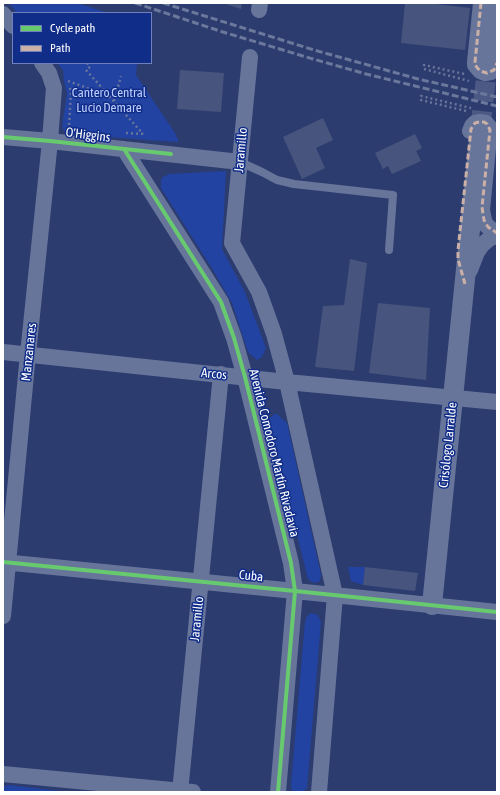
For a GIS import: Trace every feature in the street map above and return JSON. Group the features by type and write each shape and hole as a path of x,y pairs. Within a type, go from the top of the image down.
{"street":[{"path":"481,3 475,65 480,71 487,73 494,70 492,66 493,3"},
{"path":"3,14 12,25"},
{"name":"Jaramillo","path":"232,243 250,58"},
{"path":"43,64 49,73 61,84"},
{"name":"Manzanares","path":"3,616 6,563 50,141 61,84"},
{"name":"Crisólogo Larralde","path":"465,284 458,259 458,250 471,129 475,123 479,122 484,122 487,124 490,130 482,207 483,214 484,220 488,227 497,234"},
{"name":"Crisólogo Larralde","path":"432,605 480,131"},
{"name":"O'Higgins","path":"3,136 240,162"},
{"name":"Avenida Comodoro Martín Rivadavia","path":"124,150 221,302 234,338 245,377 291,563 295,591 278,792"},
{"path":"465,284 475,256 480,247 486,240 497,234"},
{"name":"Avenida Comodoro Martín Rivadavia","path":"232,243 258,292 274,334 287,382 335,595 319,792"},
{"name":"Arcos","path":"3,352 287,382 497,402"},
{"name":"Jaramillo","path":"185,792 201,582 221,374"},
{"name":"Cuba","path":"6,563 497,612"},
{"path":"3,774 185,792"}],"lane":[{"path":"240,162 276,180 294,184 393,195 389,250"}],"path":[{"path":"88,64 90,67 85,71 144,134 158,153"},
{"path":"466,75 424,65 424,69 469,81"},
{"path":"61,84 67,76"},
{"path":"114,101 121,76"},
{"path":"61,84 109,96"},
{"path":"61,84 71,92 69,126 71,130"},
{"path":"464,111 421,100 421,96 471,108"},
{"path":"122,133 144,134"}],"green space":[{"path":"9,3 77,3 105,12 16,12"},
{"name":"Cantero Central Lucio Demare","path":"58,64 137,64 136,75 175,133 179,142 70,134 64,131 62,126 67,94 63,70"},
{"path":"226,171 222,249 245,292 266,348 262,357 257,360 248,352 232,303 161,188 161,180 169,174"},
{"path":"274,414 277,414 287,423 321,575 320,581 314,583 308,579 269,423 270,418"},
{"path":"348,567 365,567 363,585 351,581"},
{"path":"311,613 318,615 321,622 307,788 302,792 295,792 292,790 291,785 305,622 307,616"},
{"path":"8,785 69,792 3,792 3,788"}],"building":[{"path":"223,3 242,3 241,9"},
{"path":"405,3 428,3 470,8 465,50 401,43"},
{"path":"180,70 224,73 221,112 177,109"},
{"path":"323,118 333,140 316,148 325,168 302,179 283,137"},
{"path":"415,134 422,148 416,151 421,161 392,174 388,166 383,169 375,153"},
{"path":"350,259 367,263 354,371 315,367 323,306 344,305"},
{"path":"378,303 430,308 426,380 369,373"},
{"path":"365,567 418,573 415,591 363,585"}],"tunnel":[{"path":"480,131 487,69"}],"railway":[{"path":"135,3 223,32 313,59 366,74 497,106"},
{"path":"163,3 314,50 418,79 497,97"}],"marked path":[{"path":"481,3 475,65 480,71 487,73 494,70 497,63"},
{"path":"465,284 458,259 458,250 471,129 475,123 479,122 484,122 487,124 490,130 482,207 483,214 484,220 488,227 497,233"}],"cycle path":[{"path":"3,137 171,154"},
{"path":"124,149 221,302 234,338 245,377 291,563 295,591 278,792"},
{"path":"3,562 497,612"}]}
